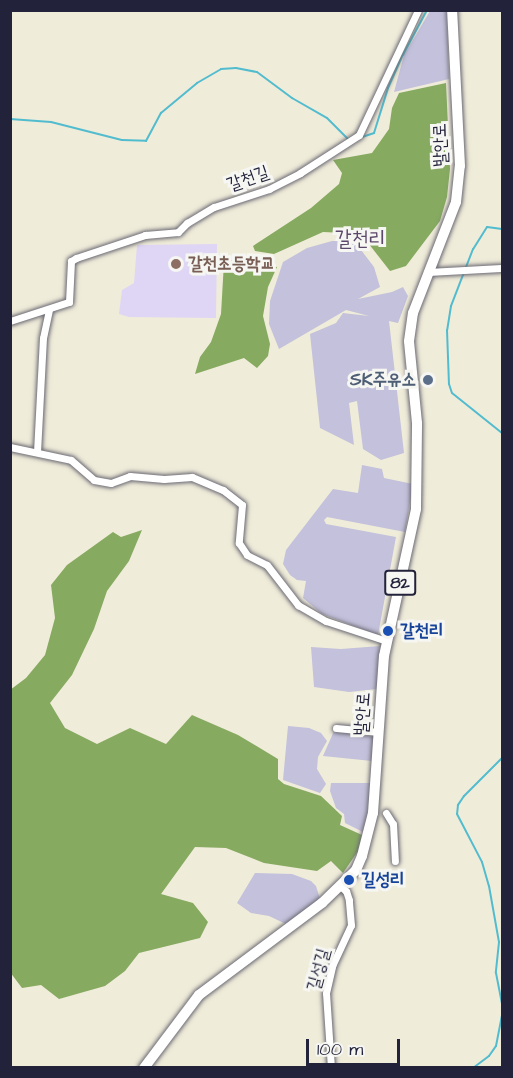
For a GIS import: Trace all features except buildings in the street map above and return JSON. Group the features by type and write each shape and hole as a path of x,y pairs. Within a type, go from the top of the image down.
{"main road":[{"name":"발안로","path":"144,1068 199,995 303,918 356,870 367,836 373,813 387,641 416,508 417,423 409,341 413,313 456,202 460,166 452,10"}],"street":[{"name":"갈천길","path":"10,321 69,302 71,261 76,258 145,234 178,232 187,223 214,207 269,189 300,173 353,139 367,122 418,10"},
{"path":"427,272 502,268"},
{"path":"37,452 43,338 49,310"},
{"path":"10,447 71,460 94,480 111,483 130,476 164,479 192,477 223,490 242,505 239,543 247,555 267,565 298,605 326,621 387,641"},
{"path":"336,728 379,732"},
{"path":"386,813 393,824 395,861"},
{"name":"길성길","path":"331,1068 326,993 332,966 351,925 349,900 346,891 339,885"}],"shaded area":[{"path":"430,11 447,11 449,79 394,92 404,55"},
{"path":"332,241 346,241 358,246 374,267 380,287 358,299 392,292 403,287 408,296 398,323 389,321 404,453 381,460 363,449 357,401 349,403 354,445 320,428 310,334 336,323 343,313 369,316 346,310 279,349 269,324 270,301 283,262 307,248"},
{"name":"갈천초등학교","path":"217,244 216,318 129,317 119,314 122,290 134,283 137,245"},
{"path":"362,465 382,469 384,478 413,484 405,532 327,517 324,520 326,524 396,537 378,635 322,614 303,598 306,581 297,580 290,575 283,564 286,550 333,489 358,493"},
{"path":"380,646 377,689 349,692 314,687 311,647 341,649"},
{"path":"288,726 309,728 321,733 327,741 318,757 317,769 326,784 320,793 283,780"},
{"path":"334,731 374,737 372,761 323,756"},
{"path":"331,783 371,783 365,833 345,823 344,814 336,808 330,791"},
{"path":"255,873 292,874 311,881 316,886 321,902 288,925 269,916 251,913 237,903"}],"green space":[{"path":"446,83 450,169 447,197 440,221 406,266 390,271 365,239 345,233 323,232 274,254 255,251 253,246 311,208 339,184 342,173 333,160 372,153 389,129 392,108 399,93"},
{"path":"237,259 277,267 268,287 263,316 270,344 268,356 257,368 244,358 195,374 200,357 211,342 221,314 224,262"},
{"path":"142,530 129,561 107,591 94,629 72,675 50,703 65,728 97,744 130,728 166,744 192,715 238,735 278,759 278,779 284,784 321,796 342,816 340,825 362,835 358,851 343,873 331,861 317,871 264,863 226,848 195,847 161,894 193,903 208,922 200,938 139,953 125,971 105,986 59,999 41,985 22,988 10,972 10,690 26,678 45,655 55,618 51,585 67,565 113,532 121,537"}],"waterway":[{"path":"359,138 374,133 388,88 427,10"},
{"path":"10,119 51,122 122,140 146,141 161,113 197,83 221,69 236,68 257,72 292,98 327,118 349,140"},
{"path":"502,229 487,227 473,249 451,306 447,330 449,384 452,393 502,433"},
{"path":"502,758 464,796 458,805 457,814 482,862 489,886 499,942 496,973 502,1005"},
{"path":"473,1068 489,1056 496,1046 502,1014"}],"place":[{"name":"갈천초등학교","path":"176,264"},
{"name":"SK주유소","path":"428,380"},
{"name":"갈천리","path":"388,631"},
{"name":"길성리","path":"349,880"}],"district":[{"name":"갈천리","path":"360,239"}]}
